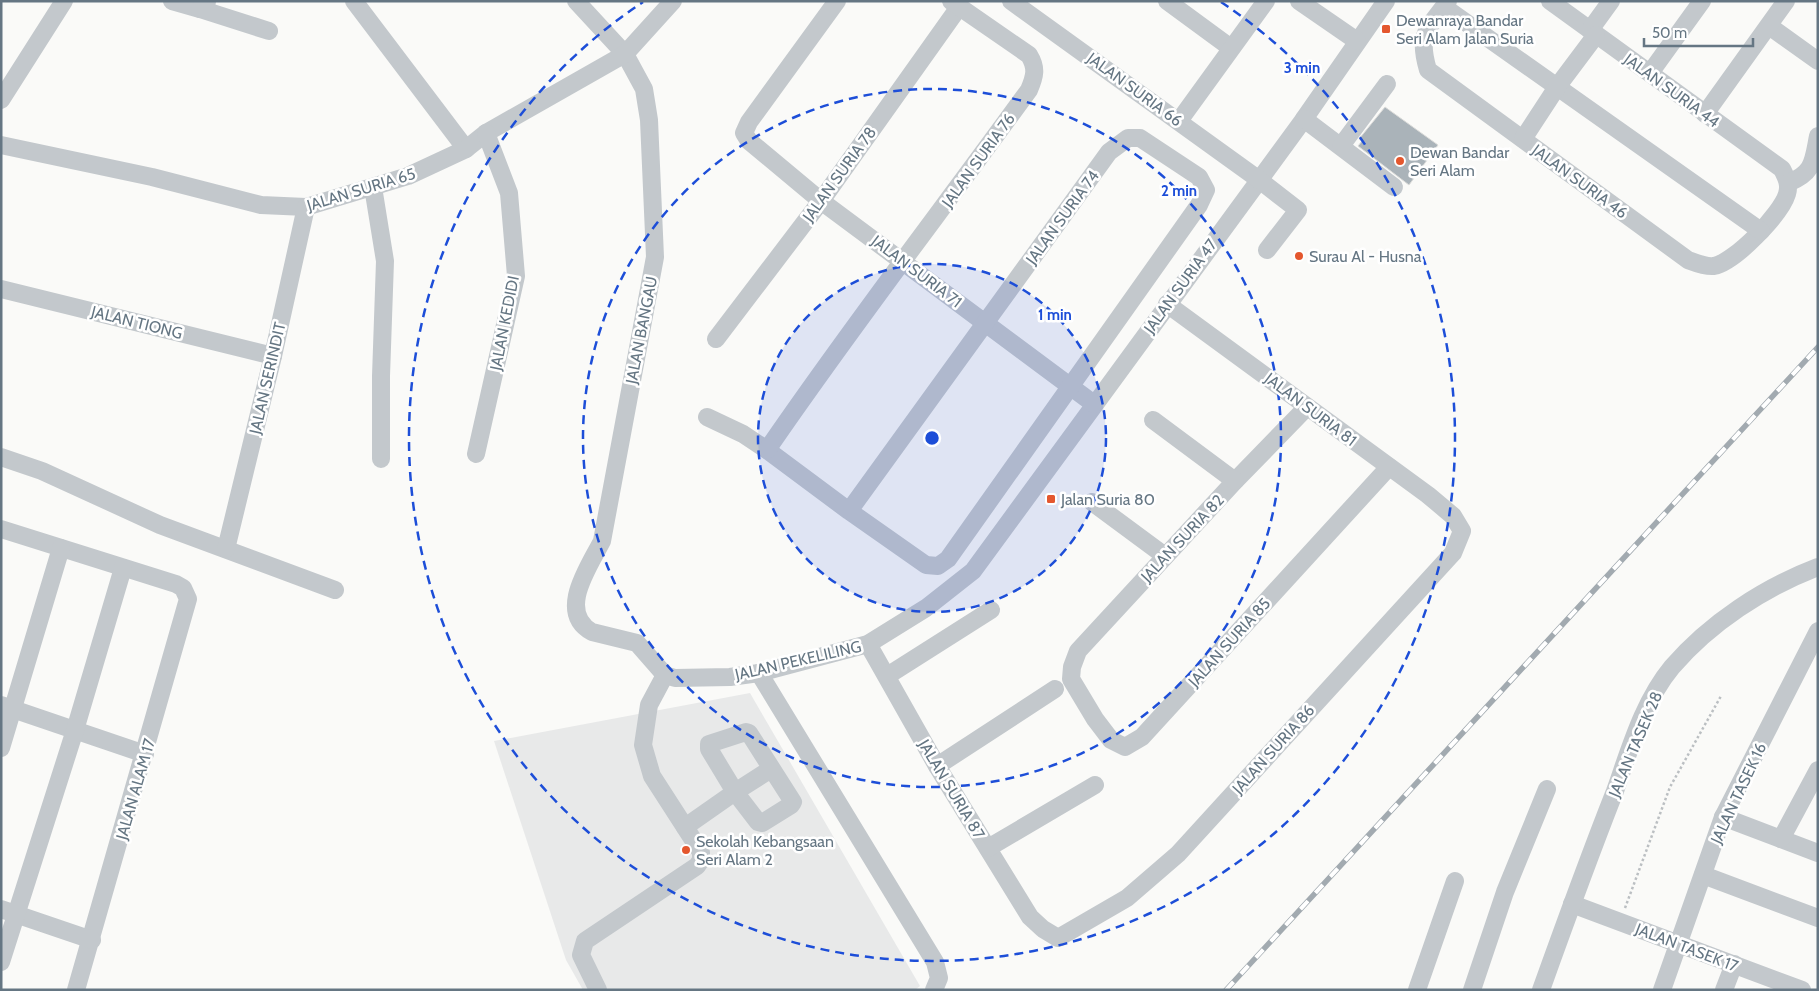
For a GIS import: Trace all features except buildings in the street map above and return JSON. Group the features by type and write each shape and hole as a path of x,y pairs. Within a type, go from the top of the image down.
{"street":[{"path":"1,100 64,1"},
{"path":"172,1 204,5 269,31"},
{"path":"354,1 466,149"},
{"name":"JALAN BANGAU","path":"576,1 625,54 644,89 648,105 654,257 602,540 582,577 575,603 578,617 585,628 592,632 638,643 665,675"},
{"name":"JALAN SURIA 65","path":"1,145 152,177 261,205 306,207 408,176 466,149 486,133 625,54 673,1"},
{"name":"JALAN SURIA 71","path":"837,1 749,122 744,133 749,141 821,201 1094,404"},
{"name":"JALAN SURIA 66","path":"1011,1 1258,178 1298,210 1267,250"},
{"path":"1167,1 1231,48"},
{"path":"1179,121 1266,1"},
{"path":"1299,1 1357,41"},
{"name":"JALAN SURIA 47","path":"973,571 1258,178 1304,119 1386,1"},
{"name":"JALAN SURIA 44","path":"1550,1 1782,169 1788,183"},
{"path":"1523,139 1611,1"},
{"path":"1650,74 1702,1"},
{"path":"1706,114 1786,1"},
{"name":"JALAN SURIA 76","path":"767,450 875,298 1029,90 1035,76 1035,65 1030,55 955,4"},
{"name":"JALAN SURIA 78","path":"716,339 821,201 955,4"},
{"path":"1446,4 1557,87 1761,231 1781,209 1788,193 1788,183 1803,178 1812,164 1818,136"},
{"name":"JALAN SURIA 46","path":"1446,4 1423,36 1422,52 1428,70 1688,260 1703,265 1715,266 1732,257 1761,231"},
{"path":"1768,26 1818,61"},
{"path":"1341,146 1387,84"},
{"path":"1304,119 1394,187"},
{"name":"JALAN KEDIDI","path":"476,454 516,276 509,194 486,133"},
{"name":"JALAN SURIA 74","path":"986,323 1109,152 1128,138 1140,138 1199,177 1206,190 1199,205 1072,387"},
{"path":"373,187 385,261 381,376 381,459"},
{"name":"JALAN SERINDIT","path":"226,549 274,356 306,207"},
{"name":"JALAN TIONG","path":"1,289 274,356"},
{"name":"JALAN SURIA 81","path":"1167,304 1453,516"},
{"path":"849,511 986,323"},
{"path":"707,417 743,434 767,450 926,565 938,566 948,559 1072,387"},
{"name":"JALAN SURIA 82","path":"1071,679 1072,666 1078,651 1234,481 1307,406"},
{"path":"1153,420 1234,481"},
{"path":"1,457 42,471 160,525 335,590"},
{"name":"JALAN SURIA 85","path":"1071,679 1095,719 1111,740 1125,747 1142,737 1389,467"},
{"path":"1092,502 1165,556"},
{"name":"JALAN SURIA 86","path":"1043,929 1058,938 1127,898 1178,854 1453,553 1462,531 1453,516"},
{"path":"1,529 123,568 75,730 9,912 1,962"},
{"path":"1,748 7,707 61,548"},
{"name":"JALAN TASEK 28","path":"1541,990 1572,904 1655,692 1672,668 1701,639 1742,606 1818,567"},
{"name":"JALAN ALAM 17","path":"76,990 188,604 188,598 183,588 123,568"},
{"name":"JALAN PEKELILING","path":"665,675 675,678 721,677 759,673 868,644 926,608 973,571"},
{"path":"887,676 991,610"},
{"name":"JALAN TASEK 16","path":"1662,990 1723,817 1818,631"},
{"name":"JALAN SURIA 87","path":"868,644 937,766 1030,917 1043,929"},
{"path":"759,673 936,962 939,978 934,990"},
{"path":"598,990 581,955 585,941 697,866 701,860 701,852 652,776 643,745 649,705 665,675"},
{"path":"937,766 1055,688"},
{"path":"7,707 145,754"},
{"path":"746,732 793,802 762,823 758,822 735,792 709,748 710,744 746,732"},
{"path":"685,827 771,769"},
{"path":"1781,839 1818,770"},
{"path":"988,848 1095,785"},
{"path":"1472,990 1506,892 1547,789"},
{"path":"1723,817 1818,853"},
{"path":"1703,874 1818,918"},
{"path":"1418,990 1455,881"},
{"name":"JALAN TASEK 17","path":"1572,904 1802,990"},
{"path":"9,912 92,940"},
{"path":"1724,990 1734,964"}],"path":[{"path":"1620,922 1670,787 1721,696"}],"shaded area":[{"name":"Sekolah Kebangsaan Seri Alam 2","path":"750,693 920,986 915,990 583,990 566,960 494,741"}],"railway":[{"path":"1226,990 1818,347"}],"place":[{"name":"Dewanraya Bandar Seri Alam Jalan Suria","path":"1386,29"},
{"name":"Dewan Bandar Seri Alam","path":"1400,161"},
{"name":"Surau Al - Husna","path":"1299,256"},
{"name":"Jalan Suria 80","path":"1051,499"},
{"name":"Sekolah Kebangsaan Seri Alam 2","path":"686,850"}]}
